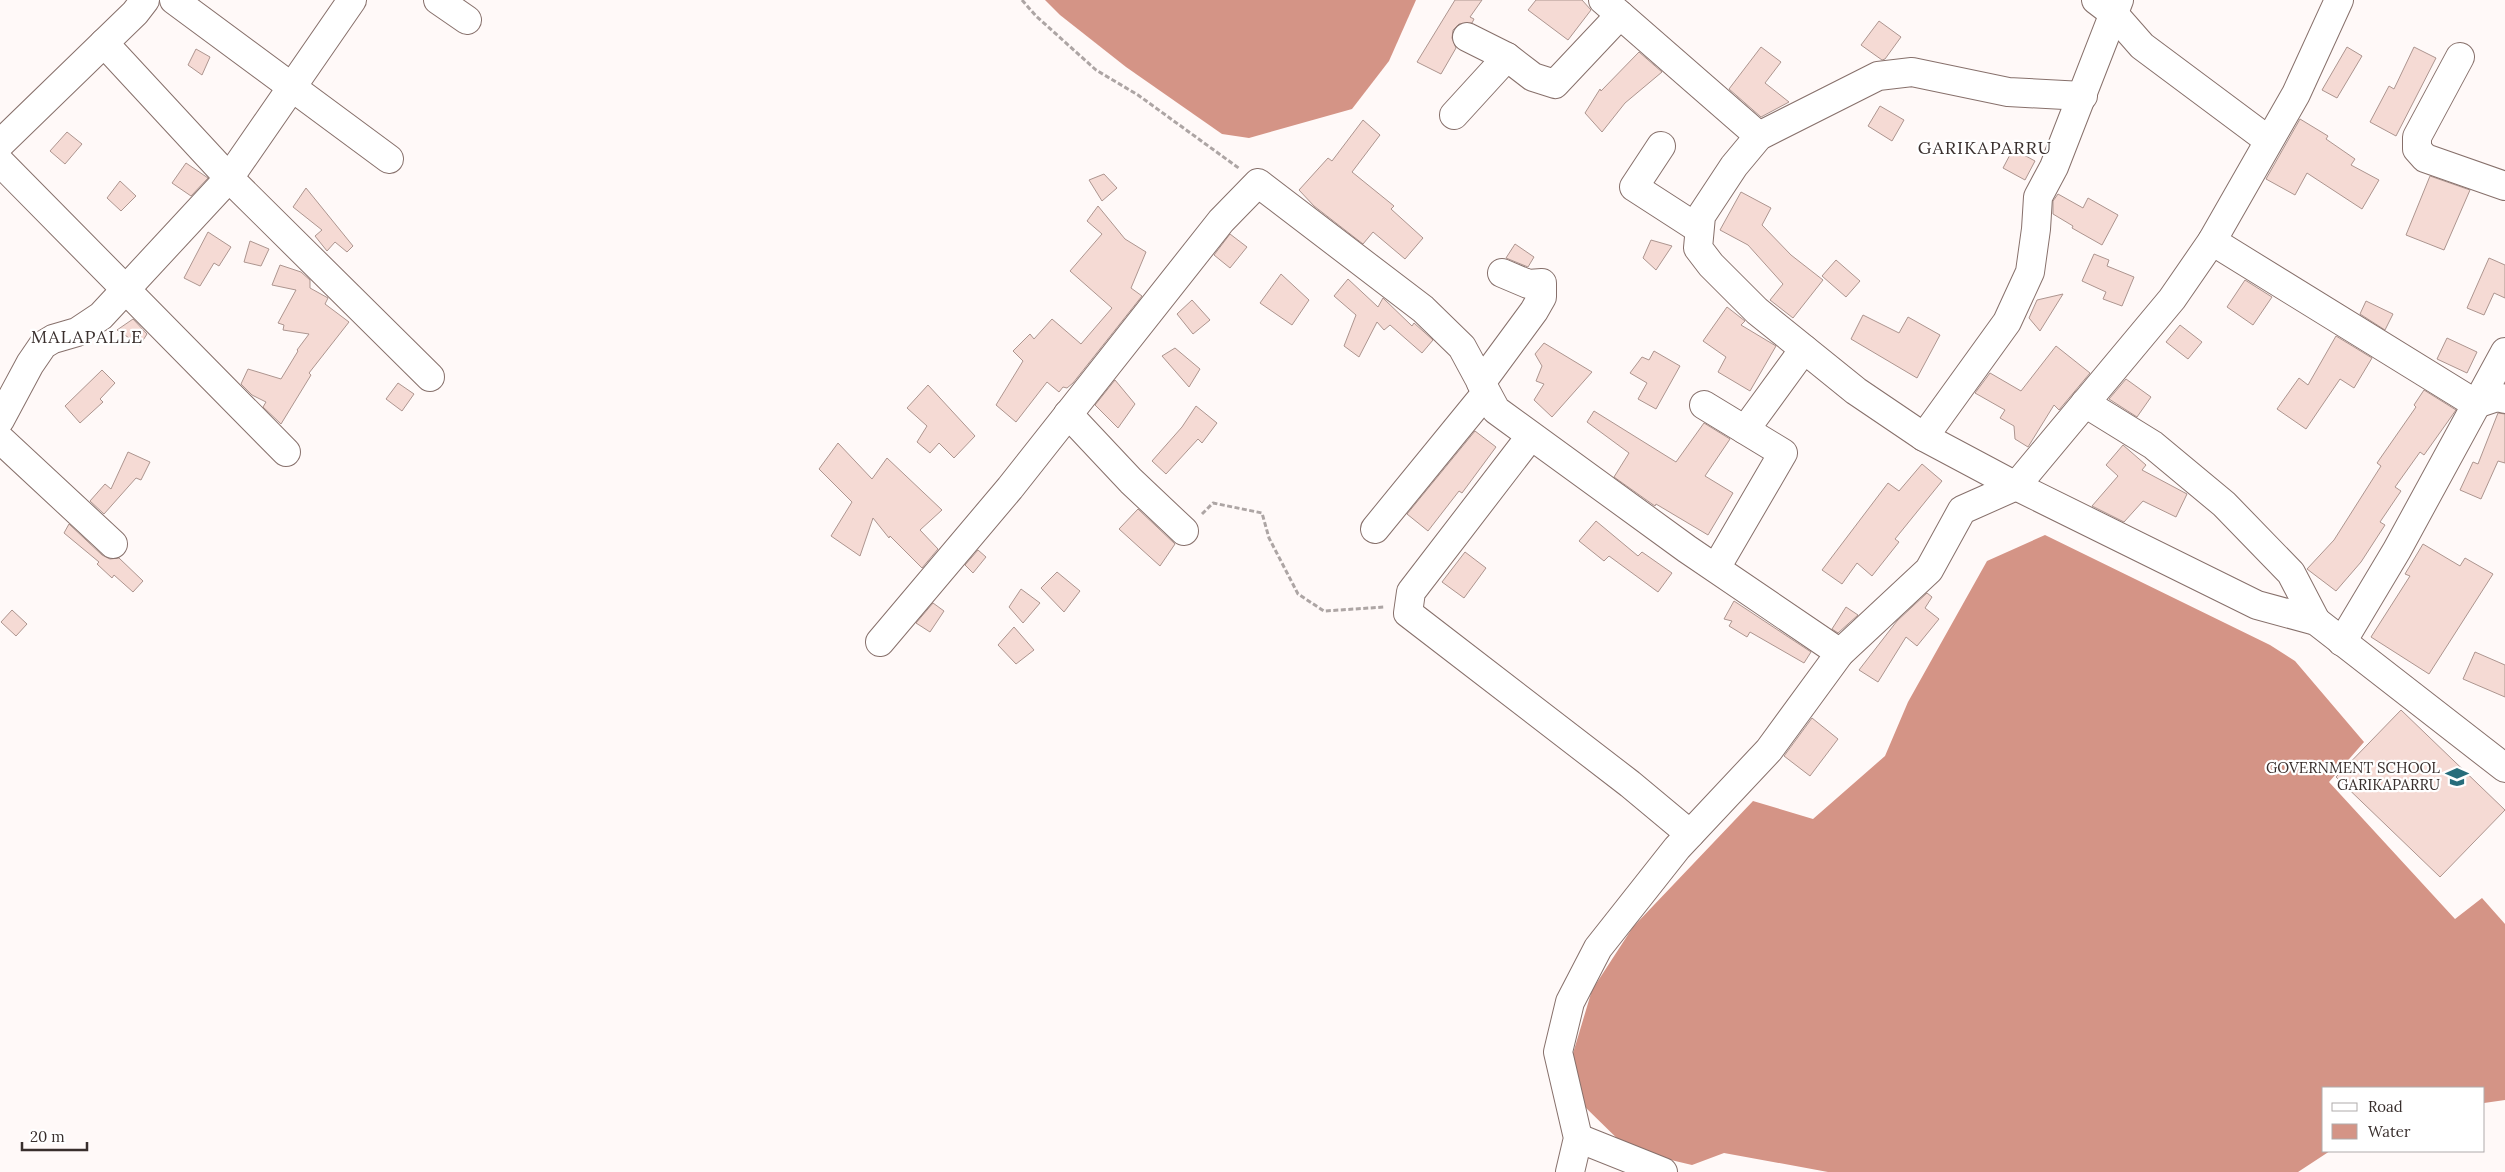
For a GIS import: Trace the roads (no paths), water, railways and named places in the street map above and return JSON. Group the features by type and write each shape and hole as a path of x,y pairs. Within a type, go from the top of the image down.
{"street":[{"path":"0,144 135,13 145,0"},
{"path":"174,0 389,159"},
{"path":"0,420 30,364 43,345 53,339 77,332 101,316 229,178 352,0"},
{"path":"438,0 467,20"},
{"path":"1570,1172 1578,1138 1558,1052 1570,1002 1598,948 1690,834 1769,750 1840,653 1929,570 1962,510 2016,486 2178,292 2212,241 2296,94 2339,0"},
{"path":"2110,4 2142,46 2268,140"},
{"path":"1924,437 2007,322 2030,272 2038,196 2054,167 2083,96 2110,4"},
{"path":"1467,37 1507,57 1533,77 1555,84 1612,7 1758,136"},
{"path":"104,43 229,178 430,377"},
{"path":"1454,115 1507,57"},
{"path":"2460,57 2417,137 2417,149 2425,158 2505,186"},
{"path":"2083,96 2008,92 1953,79 1912,72 1878,76 1758,136 1734,166 1701,216 1698,248 1711,265 1757,312 1856,391 1924,437 2016,486 2257,605 2316,621"},
{"path":"1661,146 1634,187 1699,229"},
{"path":"0,162 286,452"},
{"path":"880,642 1010,488 1221,221 1258,183 1423,309 1462,347 1496,410 1530,437 1840,653"},
{"path":"2212,241 2476,404"},
{"path":"1375,529 1484,388 1542,297 1542,283 1528,284 1502,273"},
{"path":"1744,430 1804,349"},
{"path":"2342,642 2397,550 2505,352"},
{"path":"2476,404 2497,397 2505,399"},
{"path":"2085,403 2153,445 2224,504 2291,573 2316,621 2505,768"},
{"path":"1704,405 1783,453 1716,568"},
{"path":"1068,414 1130,481 1184,531"},
{"path":"1530,437 1411,592 1408,613 1630,784 1690,834"},
{"path":"0,439 113,544"},
{"path":"1578,1138 1663,1172"}],"water":[{"path":"1045,0 1416,0 1389,61 1352,109 1249,138 1222,134 1126,67 1060,15"},
{"path":"2045,535 2270,645 2295,661 2364,742 2329,782 2455,919 2482,898 2505,924 2505,1100 2485,1103 2485,1087 2322,1087 2322,1152 2328,1152 2298,1172 1828,1172 1724,1153 1692,1165 1629,1150 1584,1106 1571,1060 1592,990 1633,927 1753,801 1813,819 1885,756 1908,702 1987,561"}],"place":[{"name":"GOVERNMENT SCHOOL GARIKAPARRU","path":"2457,777"}],"district":[{"name":"GARIKAPARRU","path":"1985,148"},
{"name":"MALAPALLE","path":"87,337"}]}
